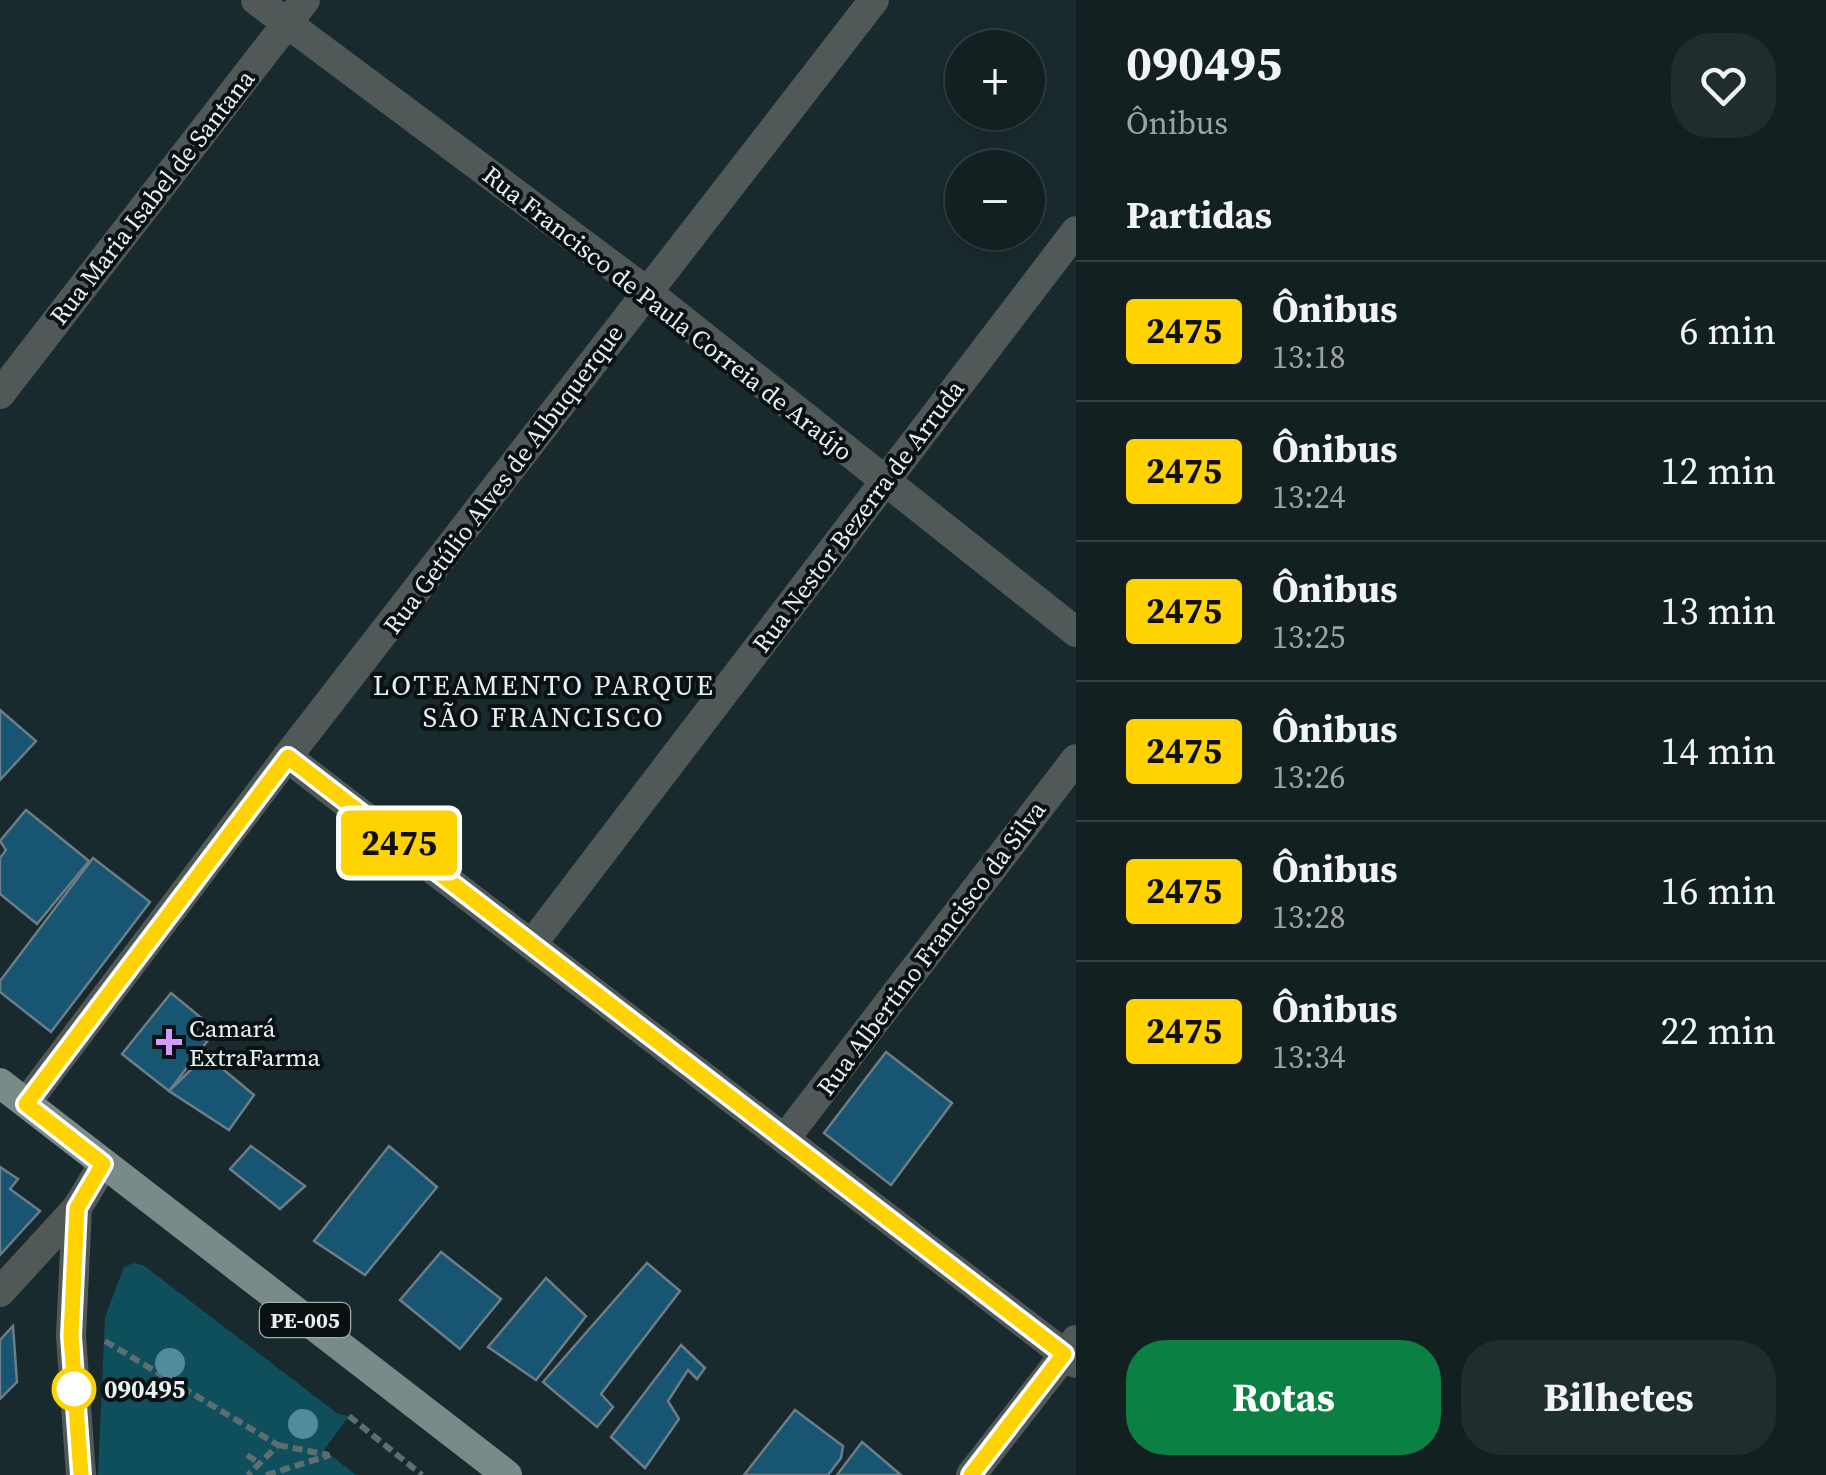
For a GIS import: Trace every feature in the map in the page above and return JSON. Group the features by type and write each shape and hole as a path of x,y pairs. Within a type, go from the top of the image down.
{"main road":[{"name":"PE-005","path":"0,1083 507,1475"}],"street":[{"name":"Rua Francisco de Paula Correia de Araújo","path":"256,0 296,12 1076,632"},
{"name":"Rua Getúlio Alves de Albuquerque","path":"26,1104 288,757 874,0"},
{"name":"Rua Maria Isabel de Santana","path":"0,394 296,12"},
{"name":"Rua Nestor Bezerra de Arruda","path":"532,944 1076,231"},
{"path":"288,757 1072,1352 972,1475"},
{"name":"Rua Albertino Francisco da Silva","path":"787,1136 1076,759"},
{"path":"0,1292 77,1208 103,1164"},
{"path":"77,1208 71,1336 81,1475"}],"path":[{"path":"103,1340 278,1445 330,1455 266,1475"},
{"path":"349,1416 422,1475"},
{"path":"248,1475 278,1445"},
{"path":"247,1455 259,1464"}],"shaded area":[{"path":"133,1263 143,1265 338,1414 349,1416 324,1450 356,1475 98,1475 105,1317 124,1267"}],"building":[{"path":"0,710 36,741 0,780"},
{"path":"26,810 89,861 37,924 0,894 0,858 6,850 0,841"},
{"path":"93,858 150,902 51,1032 0,992 0,981"},
{"name":"Camará ExtraFarma","path":"171,993 216,1030 169,1091 122,1054"},
{"path":"886,1052 952,1103 891,1185 824,1133"},
{"path":"206,1055 254,1095 229,1130 169,1091"},
{"path":"251,1146 305,1186 280,1209 230,1169"},
{"path":"389,1146 437,1187 365,1275 314,1241"},
{"path":"0,1167 18,1179 10,1189 40,1211 0,1255"},
{"path":"441,1252 501,1299 460,1349 400,1300"},
{"path":"647,1263 680,1291 601,1394 613,1407 597,1427 543,1382"},
{"path":"546,1278 586,1316 536,1380 488,1347"},
{"path":"13,1326 17,1382 0,1399 0,1340"},
{"path":"681,1345 705,1368 697,1379 688,1370 668,1401 679,1419 645,1468 611,1437"},
{"path":"795,1410 843,1446 841,1458 828,1475 744,1475"},
{"path":"862,1442 901,1475 837,1475"}],"bus line":[{"name":"2475","path":"81,1475 71,1336 77,1208 103,1164 26,1104 288,757 787,1136 1064,1354 971,1475"}],"place":[{"name":"Camará ExtraFarma","path":"169,1042"},
{"name":"090495","path":"74,1389"}],"district":[{"name":"LOTEAMENTO PARQUE SÃO FRANCISCO","path":"544,701"}]}
